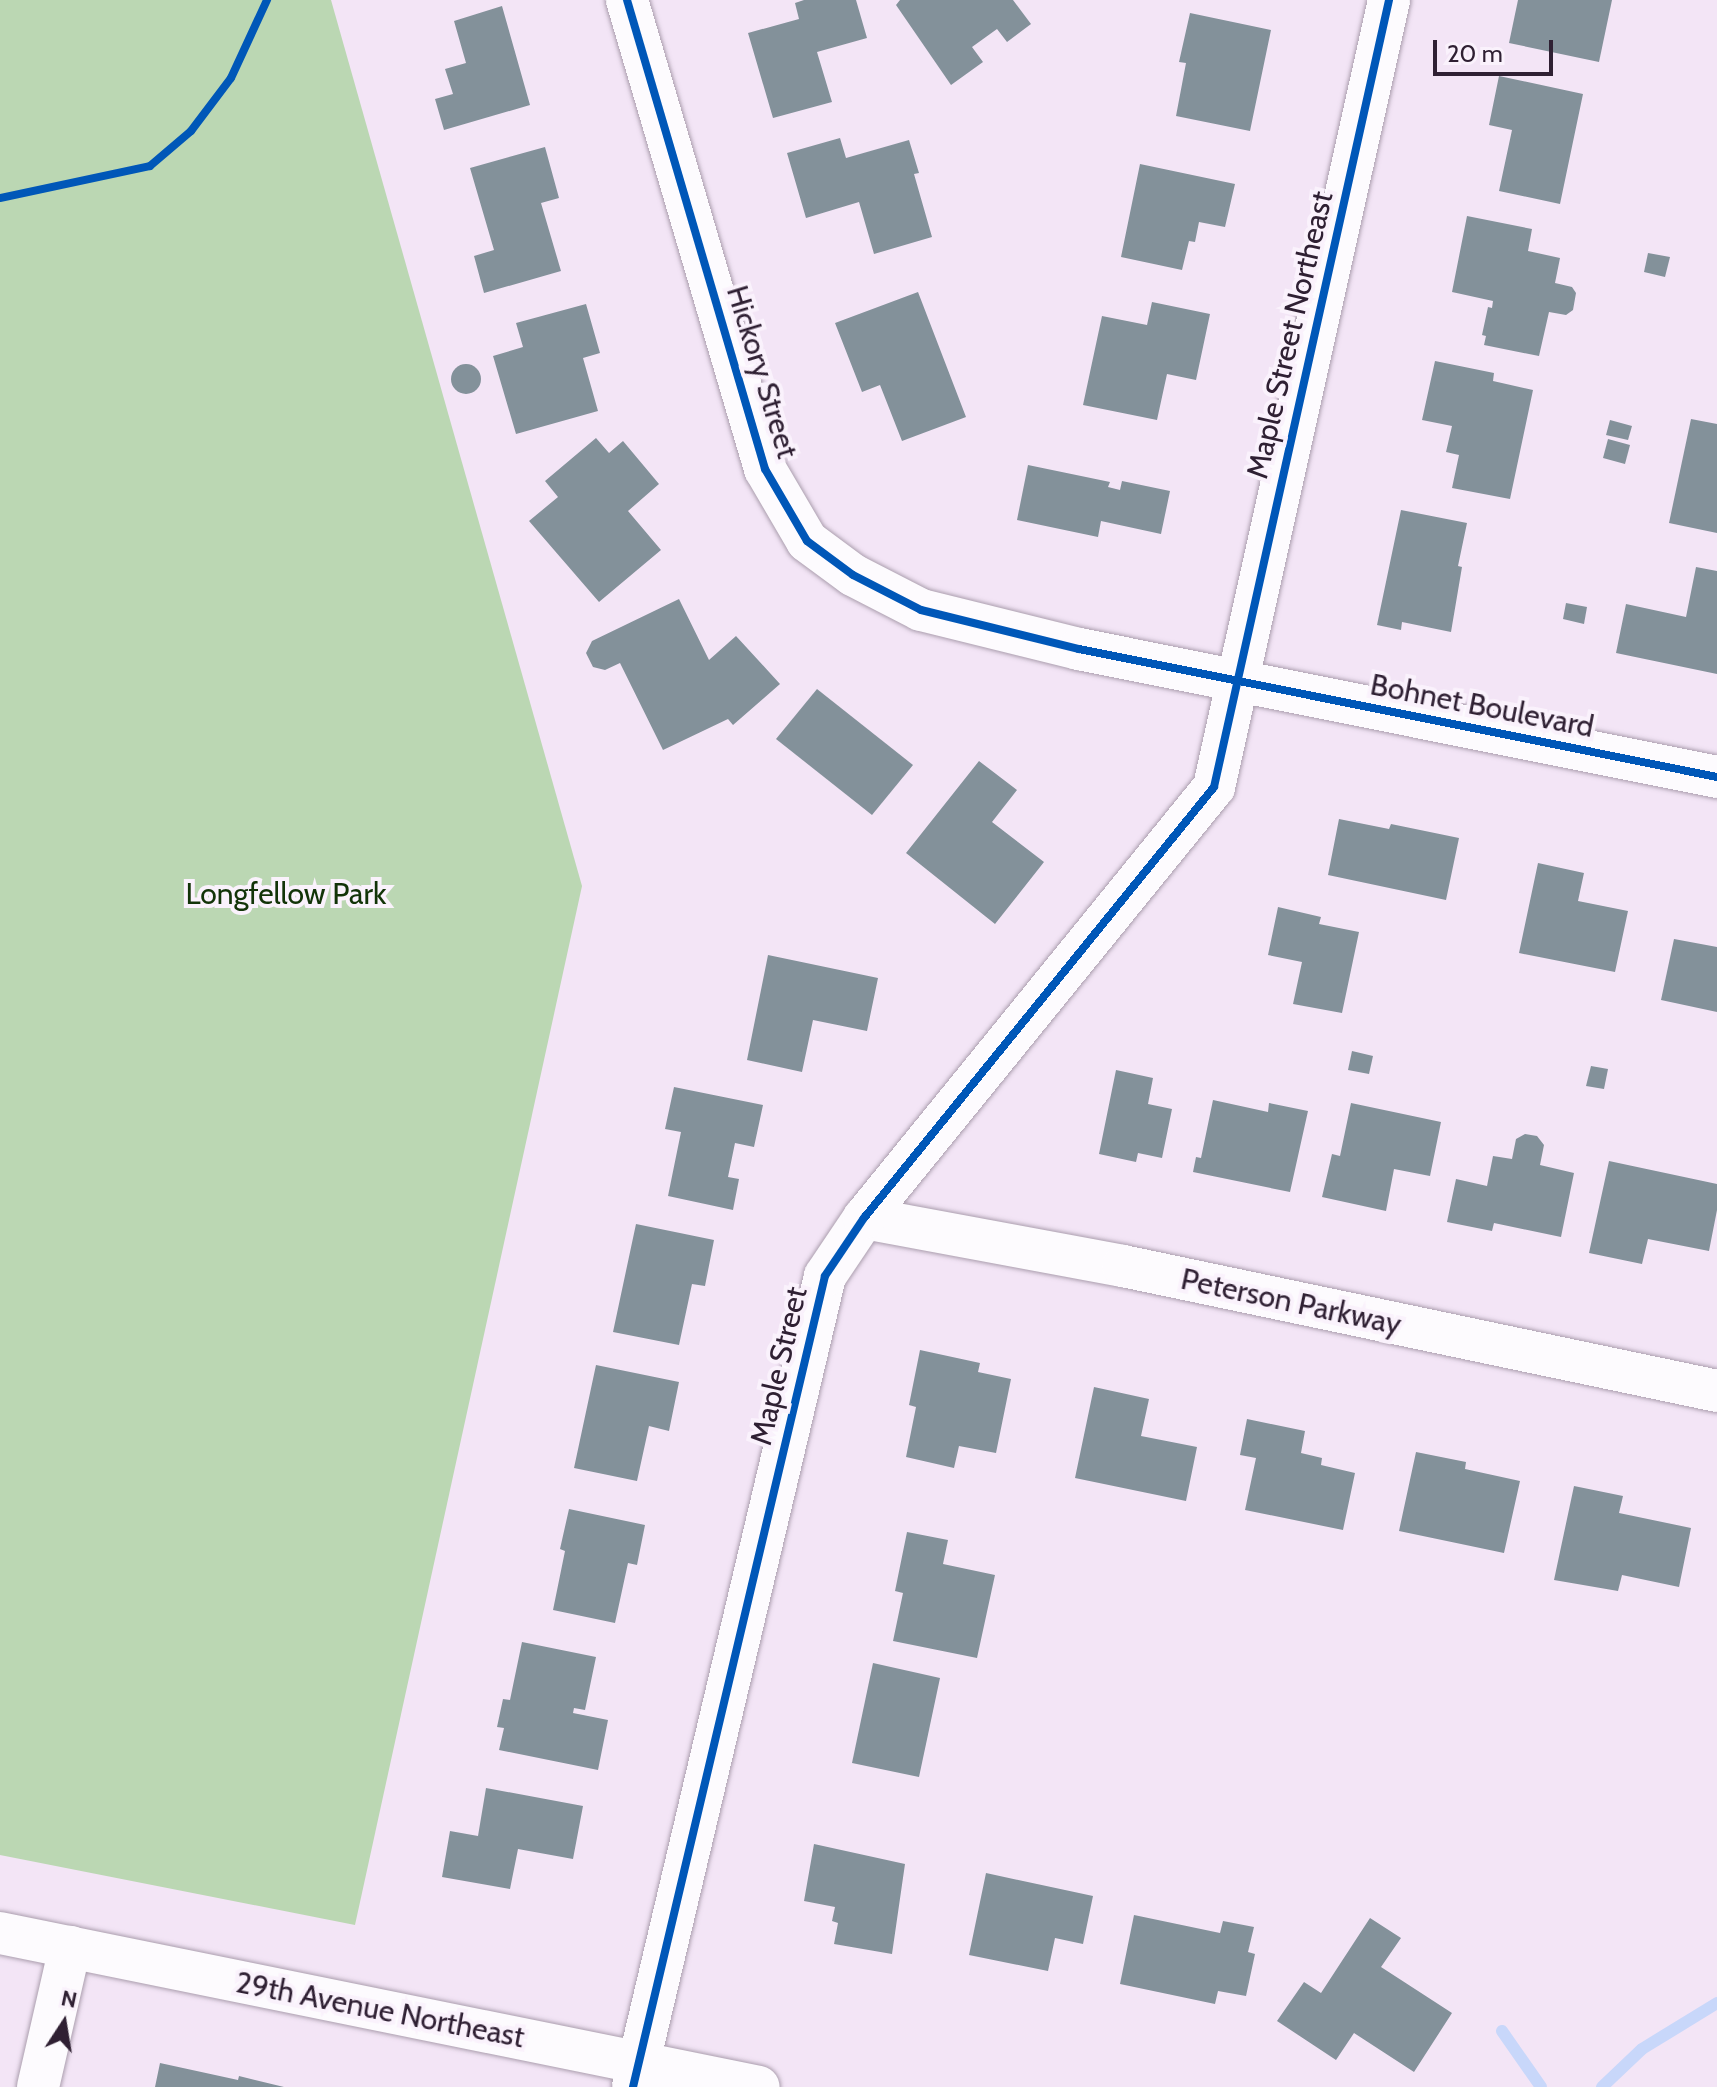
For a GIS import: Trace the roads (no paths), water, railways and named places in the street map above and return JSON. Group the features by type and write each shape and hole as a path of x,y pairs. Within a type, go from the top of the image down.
{"street":[{"name":"Hickory Street","path":"627,0 765,469 807,541 853,575 921,610 1079,649 1238,681"},
{"name":"Maple Street Northeast","path":"1238,681 1389,0"},
{"name":"Bohnet Boulevard","path":"1238,681 1717,777"},
{"name":"Maple Street","path":"636,2075 825,1276 864,1218 1214,787 1238,681"},
{"name":"Peterson Parkway","path":"864,1218 1123,1266 1717,1391"},
{"name":"29th Avenue Northeast","path":"0,1933 636,2075 759,2087"},
{"path":"38,2087 70,1947"}],"waterway":[{"path":"1602,2087 1642,2049 1717,2003"},
{"path":"1502,2031 1541,2087"}],"park label":[{"name":"Longfellow Park","path":"286,894"}]}
